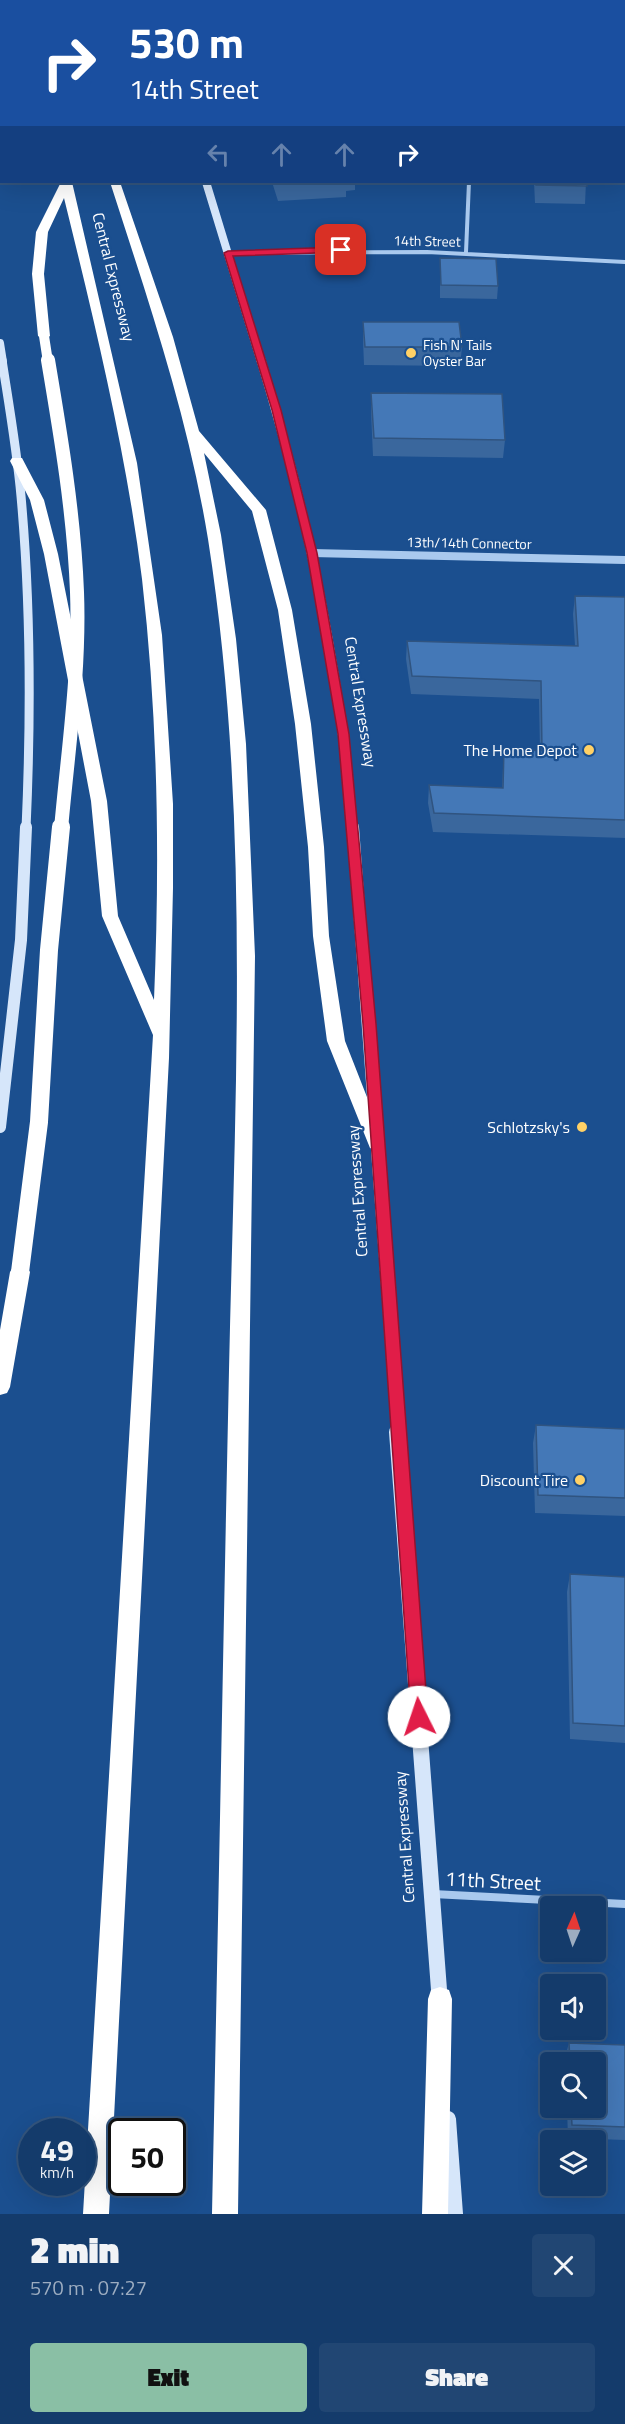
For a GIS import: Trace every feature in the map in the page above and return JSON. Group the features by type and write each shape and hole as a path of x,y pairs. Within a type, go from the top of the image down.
{"highway":[{"path":"0,1387 20,1272 39,1122 50,950 75,679 77,592 67,472 44,336 38,274 42,232 66,183"},
{"name":"Central Expressway","path":"67,183 120,401 137,488 150,587 160,695 165,819 162,1038 96,2214"},
{"name":"Central Expressway","path":"115,183 193,432 217,560 236,710 246,906 246,1125 241,1285 225,2214"},
{"path":"193,432 259,510 265,532 285,610 303,724 316,847 321,936 336,1041 376,1143"},
{"path":"17,461 37,500 51,554 99,801 110,916 162,1038"},
{"path":"435,2214 440,1999"}],"main road":[{"name":"Central Expressway","path":"206,183 276,410 312,553 343,734 370,1024 376,1143 455,2214"},
{"path":"0,343 17,461 30,624 30,749 21,940 0,1126"}],"street":[{"path":"466,252 469,183"},
{"name":"14th Street","path":"228,253 300,250 466,252 625,262"},
{"name":"13th/14th Connector","path":"312,553 625,560"},
{"name":"11th Street","path":"432,1894 625,1904"}],"building":[{"path":"536,183 586,183 587,186 536,185"},
{"path":"440,258 496,259 498,286 441,285"},
{"path":"363,322 459,322 462,347 365,347"},
{"path":"371,393 502,394 505,440 374,438"},
{"path":"575,596 625,597 625,820 434,813 429,785 503,788 504,748 542,751 541,681 412,676 407,641 578,646"},
{"name":"Discount Tire","path":"536,1425 625,1429 625,1498 538,1495"},
{"path":"570,1574 625,1577 625,1726 573,1723"},
{"path":"569,2043 625,2045 625,2127 572,2125 572,2118 606,2118 606,2052 569,2052"}],"place":[{"name":"Fish N' Tails Oyster Bar","path":"411,353"},
{"name":"The Home Depot","path":"589,750"},
{"name":"Schlotzsky's","path":"582,1127"},
{"name":"Discount Tire","path":"580,1480"}],"route":[{"path":"341,250 228,253 276,410 312,553 343,734 355,841 370,1024 376,1143 419,1717"}]}
